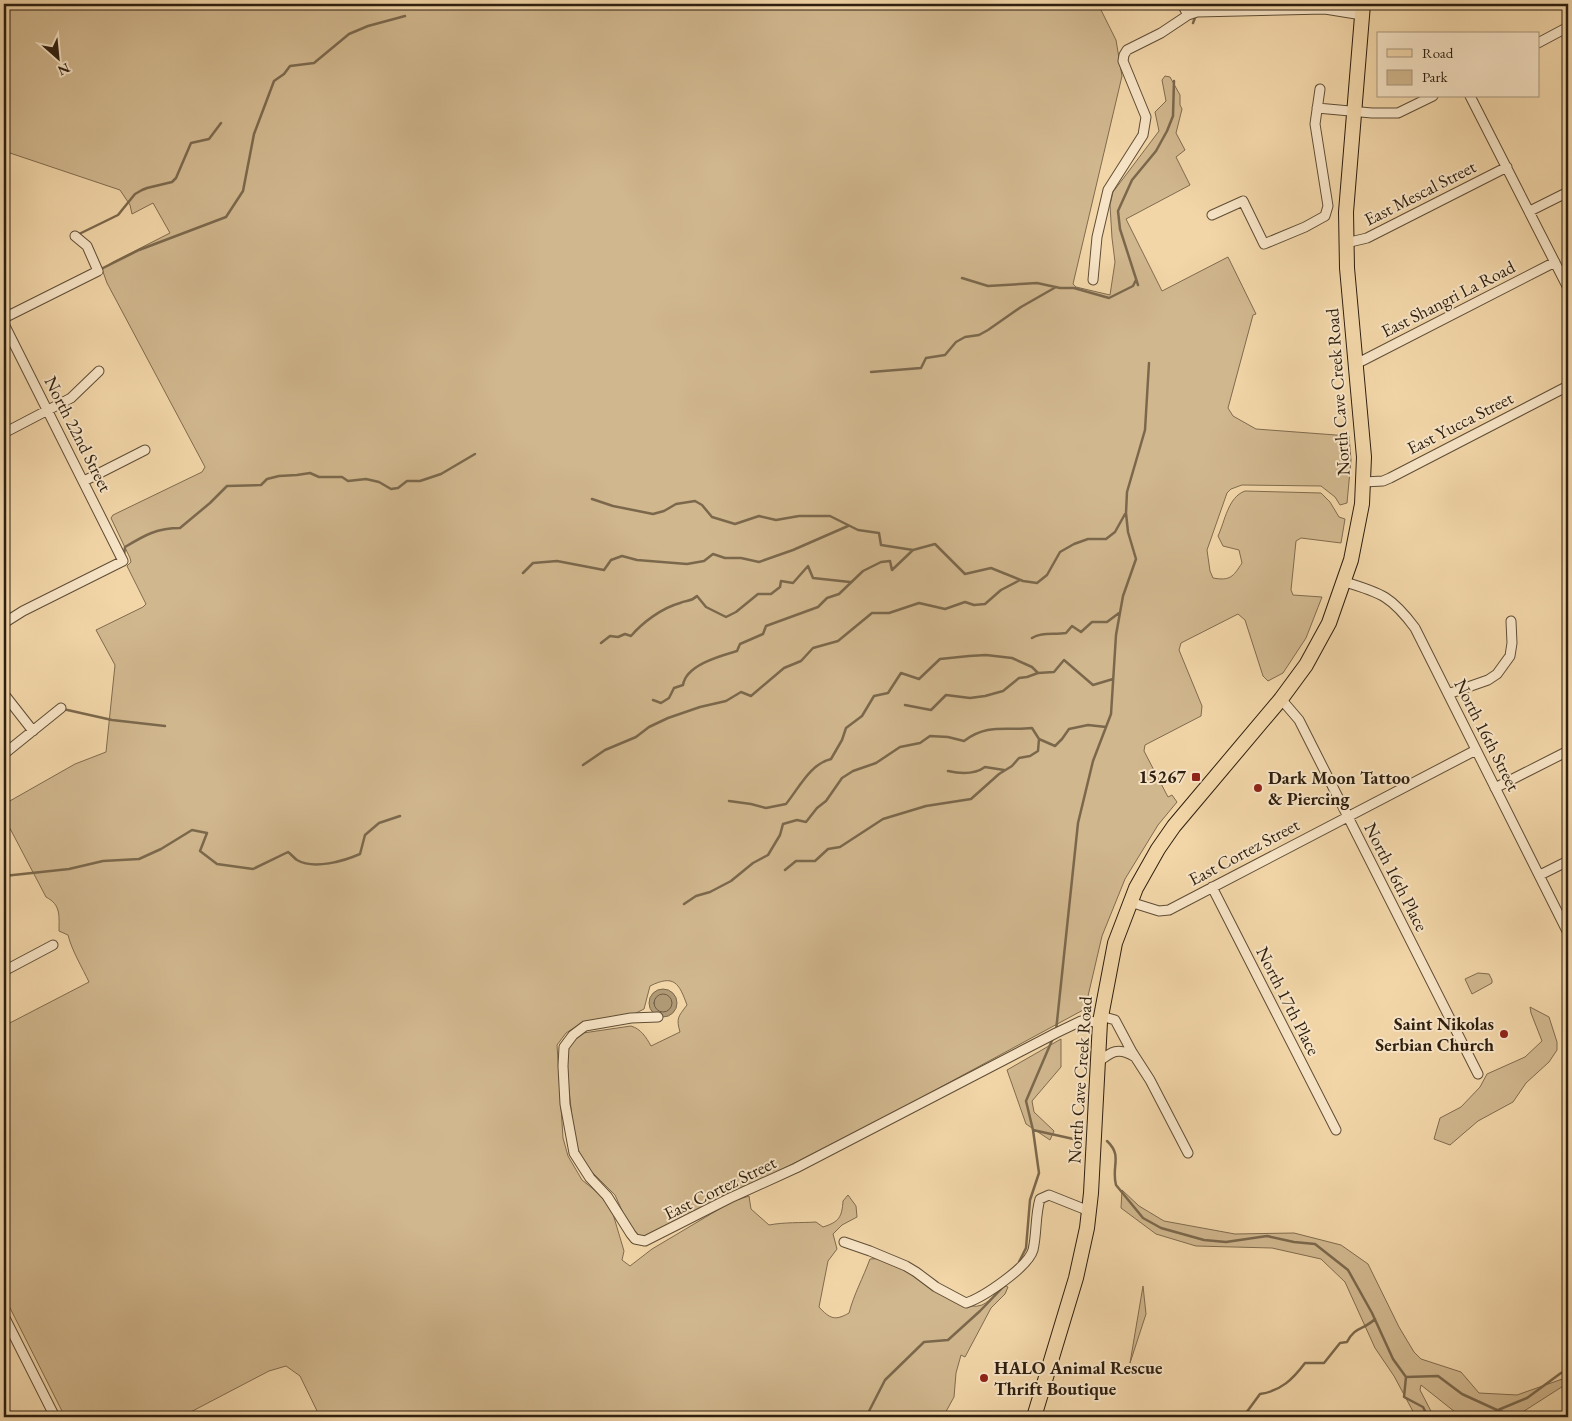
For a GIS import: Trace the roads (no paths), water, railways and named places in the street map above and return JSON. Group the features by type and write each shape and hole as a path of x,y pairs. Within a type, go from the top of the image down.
{"main road":[{"name":"North Cave Creek Road","path":"1034,1417 1076,1278 1089,1211 1101,1019 1115,943 1130,902 1158,849 1174,826 1281,699 1317,646 1329,623 1345,582 1355,543 1364,482 1363,436 1346,243 1347,184 1362,9"}],"street":[{"path":"1182,4 1188,15"},
{"path":"1093,280 1098,237 1108,190 1143,135 1146,117 1123,61 1127,50 1161,33 1188,15 1197,12 1362,9"},
{"path":"1540,42 1568,27"},
{"path":"1212,215 1243,201 1264,244 1320,219 1327,212 1326,190 1315,124 1320,89"},
{"path":"1317,108 1398,112 1429,98"},
{"path":"1471,98 1568,288"},
{"name":"East Mescal Street","path":"1346,243 1367,238 1507,167"},
{"path":"1530,211 1568,192"},
{"path":"4,318 98,271 87,246 75,236"},
{"name":"East Shangri La Road","path":"1356,364 1555,262"},
{"name":"North 22nd Street","path":"4,324 123,560 23,611 4,624"},
{"path":"4,433 71,398 99,371"},
{"name":"East Yucca Street","path":"1364,482 1383,481 1390,478 1568,386"},
{"path":"84,481 145,450"},
{"name":"North 16th Street","path":"1345,582 1387,598 1401,610 1415,628 1568,933"},
{"path":"1448,694 1488,680 1497,674 1510,656 1512,643 1511,621"},
{"path":"4,694 33,731"},
{"name":"North 16th Place","path":"1281,699 1298,720 1478,1074"},
{"path":"4,754 61,708"},
{"name":"East Cortez Street","path":"1130,902 1165,911 1476,750"},
{"path":"1495,788 1568,751"},
{"path":"1540,875 1568,861"},
{"name":"North 17th Place","path":"1212,887 1336,1130"},
{"path":"4,971 53,945"},
{"name":"East Cortez Street","path":"658,1017 631,1018 585,1026 573,1035 564,1047 562,1066 565,1104 574,1153 590,1178 607,1196 630,1234 635,1239 645,1241 730,1198 796,1168 1056,1033 1081,1021 1101,1019"},
{"path":"1101,1019 1115,1020 1150,1080 1188,1153"},
{"path":"1097,1063 1108,1055 1120,1050 1135,1057"},
{"path":"844,1242 906,1266 936,1287 966,1303 991,1291 1030,1259 1033,1248 1036,1210 1040,1199 1050,1195 1089,1211"},
{"path":"4,1316 6,1327 55,1417"}],"water":[{"path":"663,989 673,993 677,1003 673,1013 663,1017 653,1013 649,1003 653,993"}],"waterway":[{"path":"1198,10 1201,4"},
{"path":"1562,4 1568,12"},
{"path":"1193,23 1196,15"},
{"path":"99,270 139,250 226,217 243,191 254,134 274,81 284,74 290,66 314,63 349,34 368,26 405,16"},
{"path":"1138,285 1120,229 1118,211 1132,180 1156,151 1167,131 1173,116 1174,81"},
{"path":"77,235 118,215 135,194 142,190 172,182 176,178 191,143 209,139 221,123"},
{"path":"962,278 988,286 1037,283 1060,288 1074,288 1109,298 1133,286 1136,280"},
{"path":"871,372 921,368 926,358 945,355 956,342 965,337 979,335 1021,307 1056,287"},
{"path":"1056,1031 1078,823 1093,761 1111,714 1116,635 1123,596 1136,559 1128,532 1126,513 1127,492 1145,430 1149,363"},
{"path":"124,555 125,547 145,536 165,529 180,528 227,486 261,485 267,479 279,476 310,473 319,477 342,477 348,481 366,479 379,482 391,489 398,488 407,481 420,481 441,474 475,454"},
{"path":"592,499 613,506 653,514 664,511 676,504 695,501 702,505 712,517 735,524 759,516 776,520 799,516 830,516 858,530 879,533 881,545 913,550 935,544 965,574 991,568 1023,581 1037,583 1047,575 1060,552 1088,539 1106,539 1115,532 1125,514"},
{"path":"523,573 533,563 557,561 604,570 611,560 622,556 637,560 687,564 704,561 713,554 725,558 741,558 759,562 793,550 848,526"},
{"path":"653,700 661,703 669,698 674,688 683,685 685,678 690,672 705,662 737,651 740,644 763,634 766,626 818,607 827,598 839,594 863,571 881,562 890,561 892,570 913,550"},
{"path":"601,643 610,636 618,637 625,634 631,636 660,612 697,596 706,607 726,617 736,612 758,594 771,594 780,587 781,581 793,583 808,566 813,578 850,582"},
{"path":"583,765 605,750 636,737 649,727 668,718 700,707 726,701 741,692 751,696 784,668 801,661 813,648 838,641 872,613 889,613 919,603 945,609 965,602 974,605 985,604 1001,590 1020,580"},
{"path":"1032,638 1044,634 1066,633 1072,626 1081,632 1092,622 1107,622 1119,613"},
{"path":"729,801 766,808 786,804 811,771 831,759 842,740 846,728 862,716 874,696 888,693 901,673 919,679 940,659 986,655 1012,658 1032,667 1038,673 1054,672 1064,660 1093,685 1113,679"},
{"path":"905,705 931,710 946,695 970,698 985,696 1003,691 1019,678 1038,673"},
{"path":"63,709 112,720 165,726"},
{"path":"684,904 696,896 710,892 731,881 753,863 768,855 780,835 783,824 797,820 806,822 817,808 826,801 842,778 853,771 876,763 900,747 920,743 930,736 948,737 964,741 973,735 989,730 1032,728 1039,739 1055,746 1069,729 1088,725 1106,727"},
{"path":"785,870 796,861 815,861 828,849 840,847 883,819 926,806 971,799 999,774 1012,766 1019,758 1030,756 1038,751 1039,739"},
{"path":"948,771 967,773 981,770 985,767 1004,770"},
{"path":"4,812 8,821"},
{"path":"4,876 69,869 103,861 139,859 161,849 192,830 207,833 200,851 217,864 253,869 288,852 304,863 329,863 360,854 365,835 379,823 400,816"},
{"path":"1019,1262 1026,1248 1030,1200 1039,1173 1033,1130 1026,1101 1053,1038"},
{"path":"1033,1130 1078,1140"},
{"path":"1107,1141 1112,1146 1116,1157 1116,1185 1143,1218 1161,1228 1204,1240 1226,1242 1267,1236 1315,1244 1348,1270 1372,1313 1393,1359 1406,1377 1438,1376 1462,1394 1517,1417"},
{"path":"866,1417 885,1380 924,1342 948,1340 1006,1284"},
{"path":"1246,1413 1260,1394 1274,1390 1286,1383 1305,1363 1324,1363 1340,1343 1347,1342 1353,1333 1375,1319"},
{"path":"1498,1410 1527,1398 1561,1373 1568,1371"},
{"path":"1406,1377 1404,1397 1423,1407 1428,1417"}],"place":[{"name":"15267","path":"1196,777"},
{"name":"Dark Moon Tattoo & Piercing","path":"1258,788"},
{"name":"Saint Nikolas Serbian Church","path":"1504,1034"},
{"name":"HALO Animal Rescue Thrift Boutique","path":"984,1378"}]}
